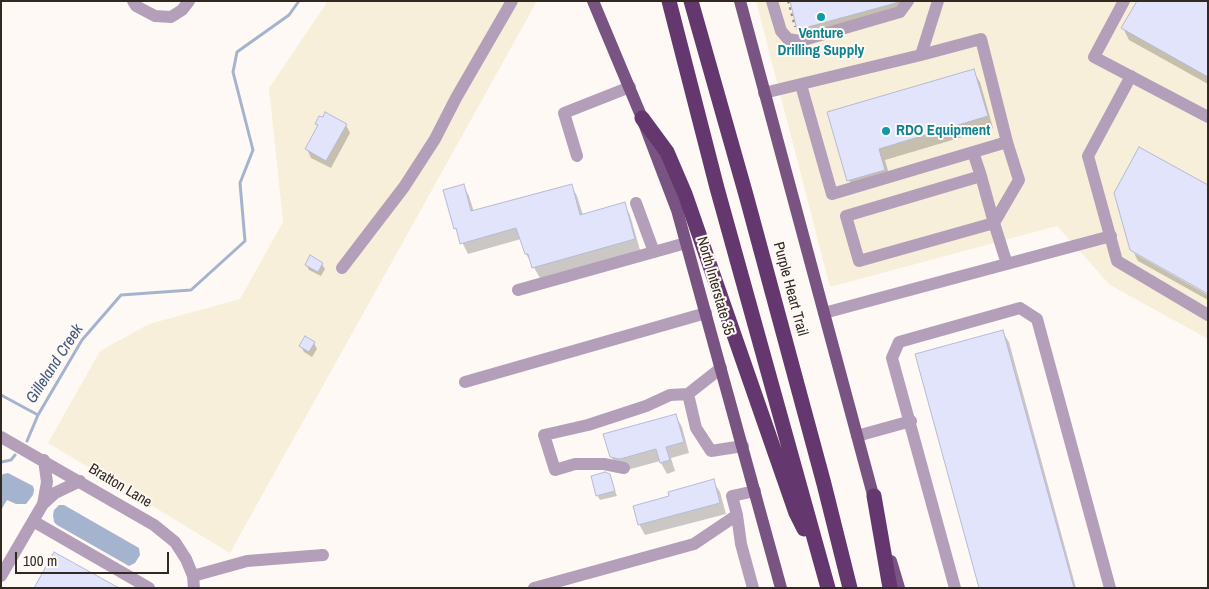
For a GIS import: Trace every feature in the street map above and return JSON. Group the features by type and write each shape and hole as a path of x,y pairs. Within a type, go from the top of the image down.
{"highway":[{"path":"669,1 720,197 828,588"},
{"name":"Purple Heart Trail","path":"691,1 788,349 850,588"},
{"path":"642,118 667,152 685,194 796,513 822,566"},
{"path":"874,496 890,588"}],"main road":[{"name":"North Interstate 35","path":"593,1 630,87 677,210 781,588"},
{"path":"740,1 898,588"}],"street":[{"path":"133,1 136,6 155,16 171,17 182,10 189,1"},
{"path":"342,268 404,187 435,139 456,98 512,1"},
{"path":"772,1 780,31 788,39 800,41 900,12 908,1"},
{"path":"921,55 938,1"},
{"path":"1124,1 1094,57 1208,117"},
{"path":"764,93 981,39 1019,180 994,223 859,261 846,216 981,176"},
{"path":"1131,76 1088,156 1118,261 1208,315"},
{"path":"801,85 832,194 1008,142"},
{"path":"577,156 564,113 630,87"},
{"path":"973,152 1007,264"},
{"path":"636,203 654,252"},
{"path":"824,313 1111,236"},
{"path":"518,290 686,243"},
{"path":"955,588 911,421 892,358 899,342 1020,308 1037,319 1110,588"},
{"path":"465,382 706,313"},
{"path":"624,468 604,464 575,464 555,470 544,435 596,422 646,406 670,395 688,394 721,368"},
{"path":"688,394 696,428 711,451 742,446"},
{"path":"857,436 911,421"},
{"name":"Bratton Lane","path":"1,437 137,514 175,542 186,559 194,582"},
{"path":"43,504 47,482 44,460"},
{"path":"1,576 43,504 56,493 80,481"},
{"path":"752,588 732,496 755,491"},
{"path":"534,588 694,544 737,515"},
{"path":"33,521 148,588"},
{"path":"194,582 246,561 323,554"}],"path":[{"path":"788,1 795,27"}],"shaded area":[{"path":"328,1 537,1 230,553 48,443 100,351 149,324 240,299 283,222 269,88"},
{"path":"756,1 1208,1 1208,339 1110,285 1057,226 830,287"}],"water":[{"path":"8,473 33,486 34,490 33,495 26,504 16,504 7,500 1,510 1,477 3,474"},
{"path":"59,505 64,505 139,548 140,555 135,563 129,566 57,525 54,522 53,515 54,510"}],"building":[{"name":"Venture Drilling Supply","path":"790,1 896,1 896,3 797,30"},
{"path":"1137,1 1208,1 1208,77 1121,28"},
{"name":"RDO Equipment","path":"974,69 988,116 879,149 885,170 847,181 827,112"},
{"path":"325,112 347,124 326,161 305,149 318,125 315,124 319,116 323,117"},
{"path":"1139,147 1208,185 1208,294 1130,250 1114,193"},
{"path":"464,184 471,211 572,184 580,215 625,202 635,239 532,268 516,228 460,244 443,190"},
{"path":"310,255 323,263 318,272 305,265"},
{"path":"1003,330 1074,588 979,588 915,354"},
{"path":"305,336 315,342 309,352 299,346"},
{"path":"676,414 684,442 666,447 670,460 660,463 656,449 620,459 610,457 603,434"},
{"path":"605,472 610,474 615,491 596,496 591,476"},
{"path":"714,479 720,503 638,525 633,506 669,496 668,492"},
{"path":"54,552 119,588 34,588"}],"waterway":[{"name":"Gilleland Creek","path":"1,395 38,415 82,340 121,295 191,290 245,241 240,183 253,150 233,72 237,52 289,15 299,1"},
{"path":"27,441 38,415"},
{"path":"1,462 11,460 15,455"}],"place":[{"name":"Venture Drilling Supply","path":"821,17"},
{"name":"RDO Equipment","path":"886,131"}]}
